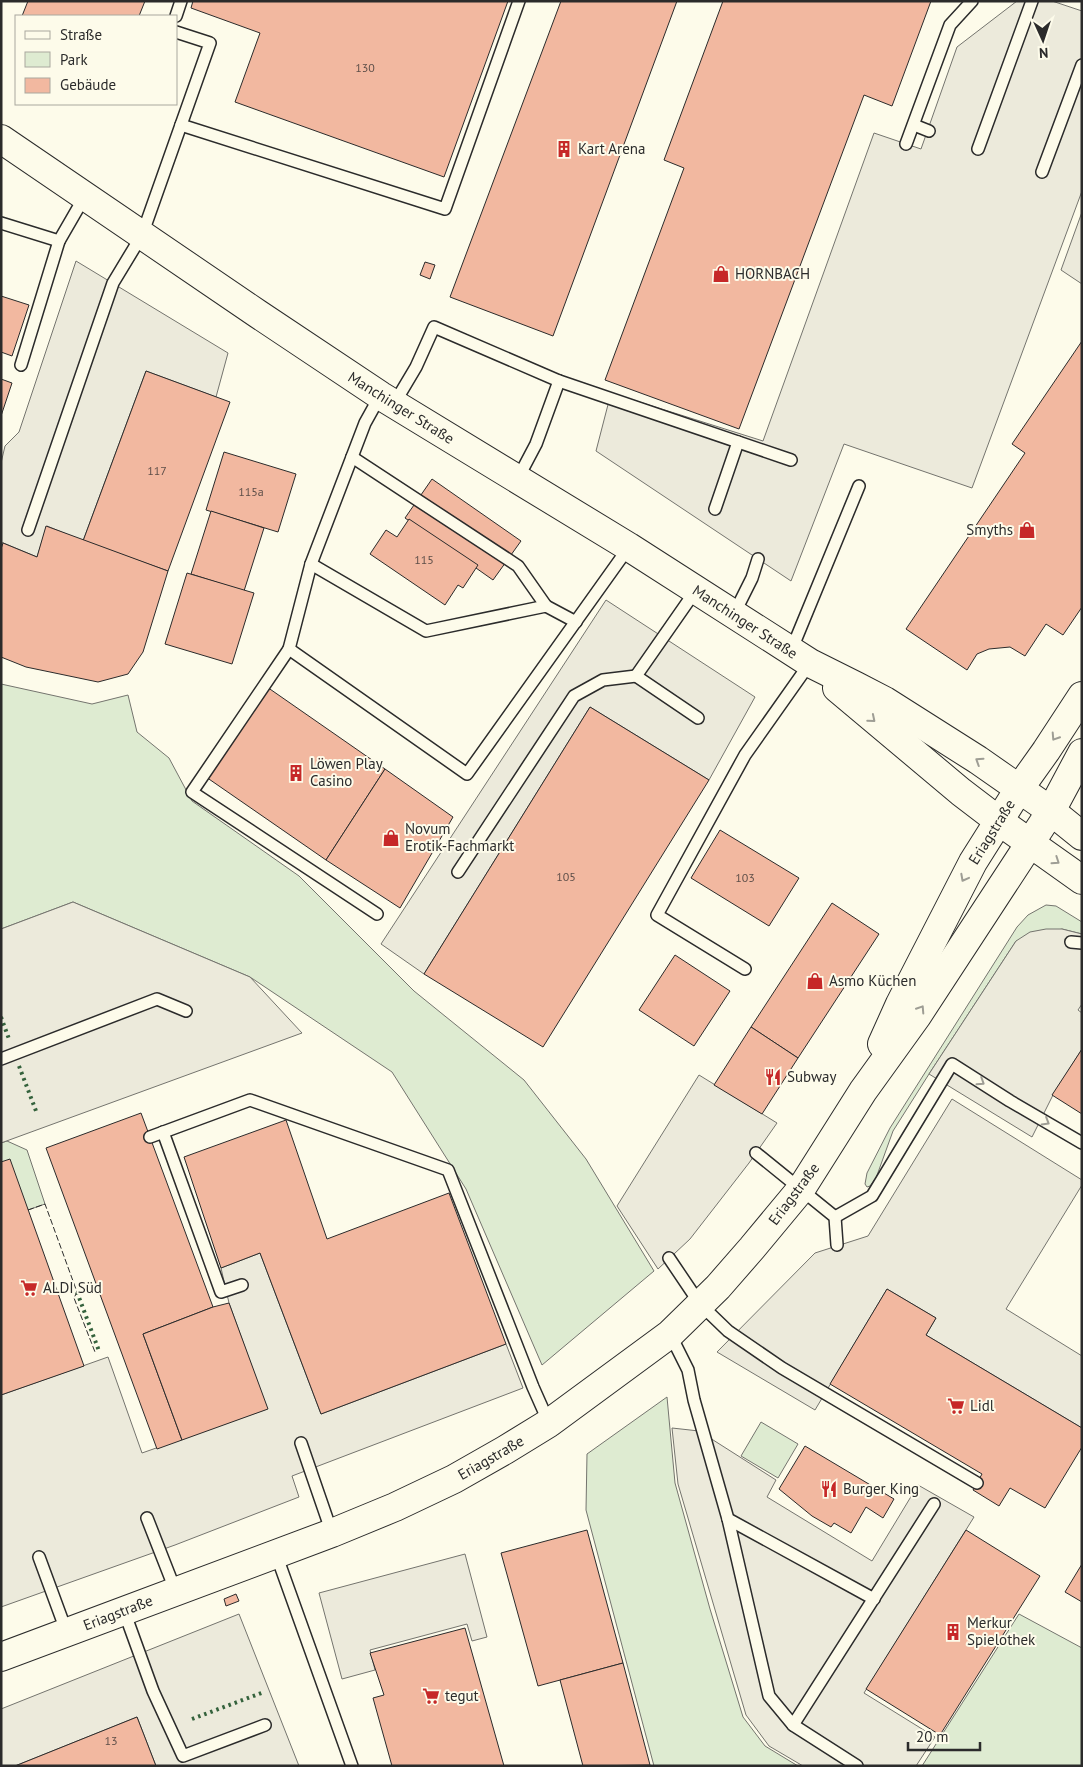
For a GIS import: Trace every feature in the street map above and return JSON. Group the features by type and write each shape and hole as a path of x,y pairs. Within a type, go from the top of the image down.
{"main road":[{"name":"Manchinger Straße","path":"1,139 387,400 629,547 800,657 885,701 978,760 1051,811 1082,836"},
{"name":"Manchinger Straße","path":"800,657 875,721 999,821 1082,880"},
{"name":"Eriagstraße","path":"863,1091 900,1004 973,862 1019,789 1082,696"},
{"name":"Eriagstraße","path":"1,1657 332,1533 395,1507 454,1479 549,1423 670,1334 752,1248 801,1189 863,1091 917,1016 1051,811 1082,753"}],"lane":[{"path":"176,15 181,1"},
{"path":"181,125 445,210 519,1"},
{"path":"906,144 950,26 972,1"},
{"path":"978,148 1032,1"},
{"path":"28,530 113,283 142,235 210,43 178,33"},
{"path":"1042,172 1082,65"},
{"path":"914,125 929,130"},
{"path":"21,365 59,241 85,196"},
{"path":"1,223 59,241"},
{"path":"377,914 192,792 290,649 311,564 364,423 416,367 434,326 559,381 791,460"},
{"path":"517,480 536,444 559,381"},
{"path":"715,509 738,442"},
{"path":"352,456 518,566 546,606 576,622"},
{"path":"745,969 657,915 800,657 859,486"},
{"path":"290,649 467,774 629,547"},
{"path":"734,615 752,578 758,558"},
{"path":"311,564 426,631 546,606"},
{"path":"636,676 696,590"},
{"path":"458,872 574,696 603,680 636,676 698,718"},
{"path":"1,1059 157,999 186,1011"},
{"path":"835,1217 872,1196 952,1064 1082,1143"},
{"path":"150,1137 250,1100 448,1170 533,1387 549,1423"},
{"path":"163,1132 221,1292 242,1285"},
{"path":"756,1153 835,1217 837,1245"},
{"path":"669,1258 700,1304 728,1331 782,1368 977,1483"},
{"path":"670,1334 688,1370 694,1400 728,1519 769,1696 793,1725 858,1766"},
{"path":"301,1443 332,1533"},
{"path":"793,1725 934,1504"},
{"path":"148,1518 176,1592"},
{"path":"728,1519 874,1599"},
{"path":"276,1554 352,1766"},
{"path":"39,1557 67,1633"},
{"path":"124,1611 153,1691 183,1756 265,1725"}],"green space":[{"path":"1,684 92,704 128,695 137,732 169,758 192,801 299,876 414,991 524,1080 586,1159 654,1271 542,1365 466,1189 392,1072 250,977 73,902 1,929"},
{"path":"1046,905 1056,906 1082,922 1082,934 1062,929 1016,941 893,1131 876,1178 867,1187 865,1184 867,1173 890,1128 1017,927 1028,915"},
{"path":"7,1141 27,1150 45,1204 28,1210 1,1162 1,1143"},
{"path":"667,1397 675,1483 710,1609 743,1717 765,1746 798,1766 654,1766 586,1510 587,1454"},
{"path":"761,1422 798,1444 778,1478 741,1456"},
{"path":"1019,1614 1082,1648 1082,1766 922,1766"}],"shaded area":[{"name":"HORNBACH","path":"1017,1 1052,1 1082,11 1082,191 972,488 844,444 791,581 596,451 611,393 763,441 874,133 921,149 957,47"},
{"path":"1082,212 1082,284 1061,270"},
{"path":"76,261 228,353 216,397 146,371 83,541 47,526 37,557 1,542 1,463 5,446 19,432"},
{"path":"606,600 755,697 709,780 590,707 424,974 381,944"},
{"path":"73,902 250,977 302,1033 1,1143 1,929"},
{"path":"1062,929 1082,934 1082,1004 1078,1010 1082,1013 1082,1049 1053,1095 1032,1137 929,1074 1016,941 1030,932"},
{"path":"699,1075 777,1123 749,1163 690,1239 658,1269 617,1206"},
{"path":"952,1099 1082,1180 1082,1185 1006,1309 1082,1356 1082,1428 926,1335 936,1318 887,1289 815,1410 717,1352 815,1253 868,1236"},
{"path":"260,1253 321,1414 506,1344 523,1388 292,1476 299,1497 175,1545 1,1607 1,1395 108,1357 142,1453 267,1409 229,1303 221,1268"},
{"path":"672,1428 699,1431 776,1480 767,1497 872,1561 918,1485 974,1517 864,1693 935,1737 916,1766 803,1766 769,1746 746,1715 678,1484"},
{"path":"465,1554 487,1637 472,1641 467,1624 370,1650 375,1670 342,1679 319,1593"},
{"path":"239,1614 299,1766 156,1766 137,1717 15,1766 1,1766 1,1709"}],"building":[{"path":"28,1 145,1 139,15 22,15"},
{"path":"193,1 508,1 444,177 235,102 260,33 191,8"},
{"name":"Kart Arena","path":"561,1 677,1 553,336 450,297"},
{"name":"HORNBACH","path":"723,1 931,1 892,106 864,95 739,429 605,380 684,168 664,160"},
{"path":"425,262 435,265 430,279 420,275"},
{"path":"1,296 29,305 12,356 1,352"},
{"name":"Smyths","path":"1082,341 1082,607 1063,635 1046,624 1025,656 1010,647 989,649 977,654 967,670 906,629 1025,453 1012,444"},
{"path":"146,371 230,402 168,571 83,541"},
{"path":"1,379 12,383 1,416"},
{"path":"224,452 296,474 278,532 206,510"},
{"path":"432,479 521,541 493,580 405,518"},
{"path":"211,511 264,528 244,591 191,574"},
{"path":"409,519 478,565 463,588 458,585 445,605 370,554 386,530 397,537"},
{"path":"46,526 168,571 143,652 128,674 98,682 26,667 1,657 1,549 3,543 37,557"},
{"path":"187,573 254,593 232,664 165,644"},
{"name":"Löwen Play Casino","path":"267,687 385,769 326,860 206,777"},
{"path":"590,707 709,780 543,1047 424,974"},
{"name":"Novum Erotik-Fachmarkt","path":"385,769 453,817 400,908 326,860"},
{"path":"720,830 799,878 769,926 691,878"},
{"name":"Asmo Küchen","path":"832,903 879,934 798,1058 751,1027"},
{"path":"675,955 730,991 694,1046 639,1010"},
{"path":"751,1027 798,1058 762,1114 714,1085"},
{"path":"1082,1049 1082,1114 1052,1095"},
{"path":"141,1113 213,1307 143,1334 182,1440 157,1449 46,1148"},
{"path":"286,1120 327,1239 449,1193 506,1344 321,1414 260,1253 221,1268 184,1157"},
{"name":"ALDI Süd","path":"10,1159 84,1366 1,1395 1,1162"},
{"name":"Lidl","path":"887,1289 936,1318 926,1335 1082,1428 1082,1447 1045,1508 1010,1488 999,1506 973,1490 982,1474 830,1384"},
{"path":"229,1303 268,1409 182,1440 143,1334 213,1307"},
{"name":"Burger King","path":"805,1446 894,1499 883,1518 866,1507 851,1533 834,1523 831,1527 812,1516 779,1489"},
{"path":"587,1530 623,1663 538,1686 501,1553"},
{"name":"Merkur Spielothek","path":"966,1530 1040,1576 940,1735 866,1689"},
{"path":"1082,1564 1082,1602 1065,1592"},
{"path":"236,1594 239,1601 226,1606 224,1599"},
{"name":"tegut","path":"465,1628 504,1766 392,1766 373,1698 384,1695 370,1653"},
{"path":"623,1663 650,1765 583,1766 560,1680"},
{"path":"137,1717 156,1766 15,1766"}],"hedge":[{"path":"1,1017 9,1039"},
{"path":"19,1066 36,1111"},
{"path":"77,1292 99,1351"},
{"path":"192,1719 264,1692"}],"fence":[{"path":"28,1210 45,1204 77,1292 74,1298 95,1352"}],"place":[{"name":"Kart Arena","path":"564,149"},
{"name":"HORNBACH","path":"721,274"},
{"name":"Smyths","path":"1027,530"},
{"name":"Löwen Play Casino","path":"296,773"},
{"name":"Novum Erotik-Fachmarkt","path":"391,838"},
{"name":"Asmo Küchen","path":"815,981"},
{"name":"Subway","path":"773,1077"},
{"name":"ALDI Süd","path":"29,1288"},
{"name":"Lidl","path":"956,1406"},
{"name":"Burger King","path":"829,1489"},
{"name":"Merkur Spielothek","path":"953,1632"},
{"name":"tegut","path":"431,1696"}]}
